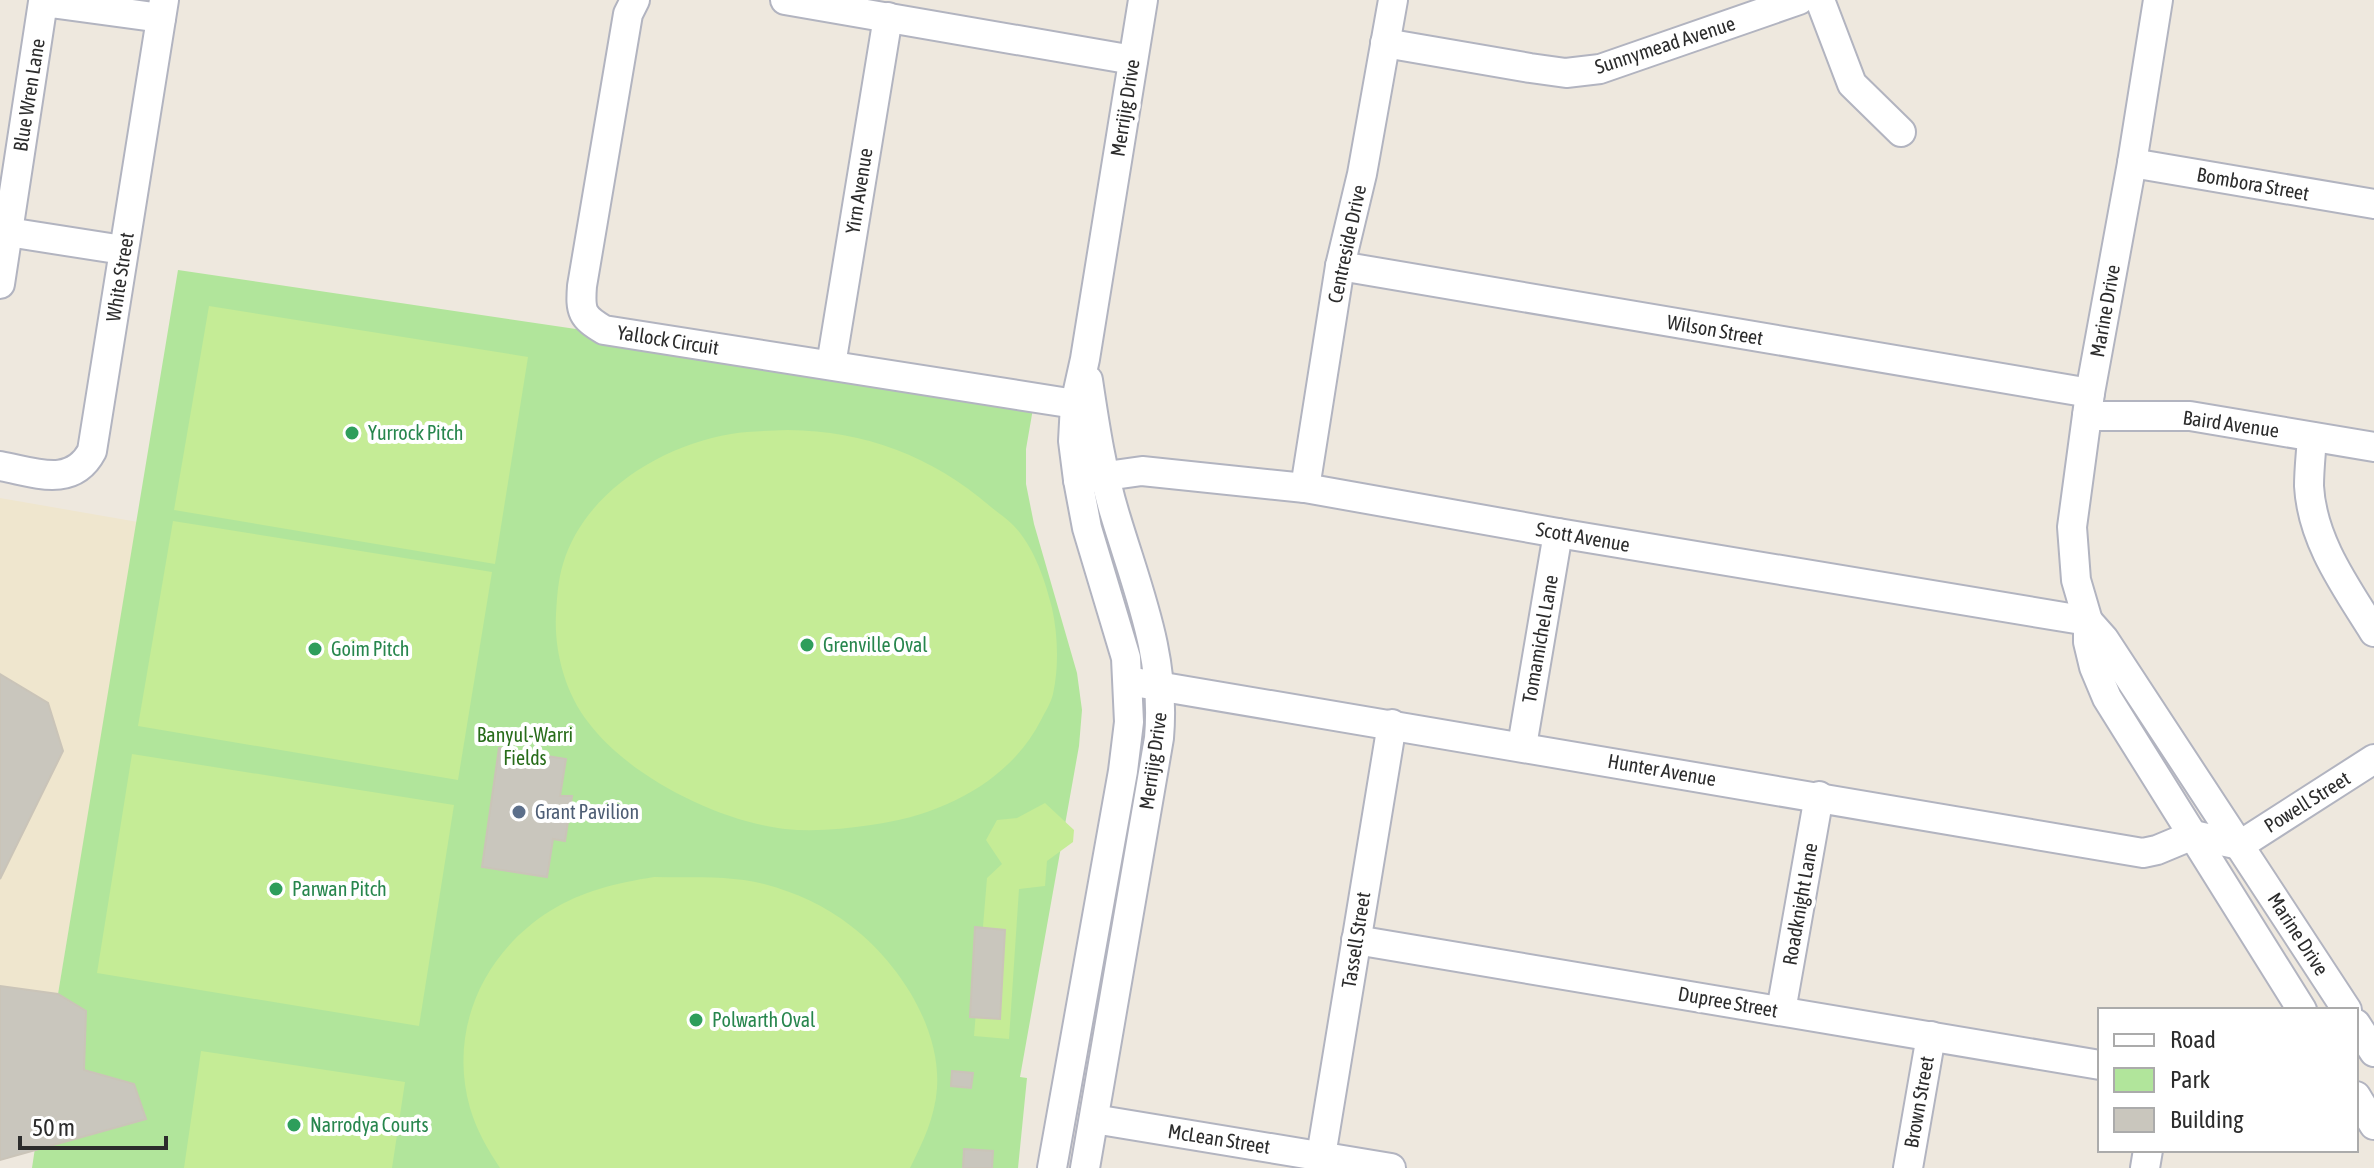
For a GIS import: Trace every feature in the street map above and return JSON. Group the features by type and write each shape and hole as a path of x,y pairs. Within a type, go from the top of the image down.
{"street":[{"name":"Yallock Circuit","path":"635,0 628,14 582,286 580,305 587,320 604,330 1075,404"},
{"path":"785,0 901,13 1133,60"},
{"name":"Merrijig Drive","path":"1085,1168 1159,738 1160,686 1146,611 1115,516 1091,477 1073,436 1075,404 1143,0"},
{"name":"Centreside Drive","path":"1305,488 1340,266 1362,174 1393,0"},
{"name":"Sunnymead Avenue","path":"1385,43 1566,73 1600,69 1799,0"},
{"path":"1820,0 1852,84 1901,132"},
{"name":"Marine Drive","path":"2158,0 2089,404 2072,527 2077,587 2088,621 2088,642 2094,667 2107,698 2301,1008"},
{"path":"43,2 163,9"},
{"name":"Blue Wren Lane","path":"0,284 43,2"},
{"name":"White Street","path":"0,466 66,475 79,469 92,451 163,9"},
{"name":"Yirn Avenue","path":"831,365 901,13"},
{"name":"Bombora Street","path":"2132,163 2374,204"},
{"path":"8,232 123,250"},
{"name":"Wilson Street","path":"1340,266 2089,404"},
{"name":"Merrijig Drive","path":"1052,1168 1123,771 1129,722 1126,658 1087,528 1091,477 1085,359"},
{"name":"Baird Avenue","path":"2089,404 2190,416 2374,447"},
{"path":"2312,437 2309,489 2321,537 2330,560 2374,632"},
{"name":"Scott Avenue","path":"1091,477 1142,471 1305,488 2088,621"},
{"name":"Tomamichel Lane","path":"1522,746 1558,533"},
{"name":"Marine Drive","path":"2088,621 2104,639 2348,1008"},
{"name":"Hunter Avenue","path":"1128,681 2143,853 2193,835"},
{"name":"Tassell Street","path":"1321,1156 1392,724"},
{"name":"Powell Street","path":"2240,845 2374,759"},
{"name":"Roadknight Lane","path":"1781,1011 1819,796"},
{"path":"2193,835 2240,845"},
{"name":"Dupree Street","path":"1356,940 2098,1065"},
{"name":"Brown Street","path":"1908,1168 1931,1036"},
{"path":"2358,1099 2374,1125"},
{"name":"McLean Street","path":"1094,1119 1391,1168"}],"shaded area":[{"path":"0,498 138,522 58,994 0,986"}],"green space":[{"name":"Banyul-Warri Fields","path":"178,270 1035,397 1026,449 1026,484 1034,524 1077,673 1082,710 1079,746 1020,1077 1027,1078 1018,1168 32,1168"},
{"name":"Yurrock Pitch","path":"209,306 528,357 495,564 174,510"},
{"name":"Grenville Oval","path":"788,430 844,435 871,441 921,460 968,489 1010,522 1027,543 1038,564 1056,629 1056,673 1051,701 1027,742 991,779 970,793 922,814 828,830 785,829 732,817 677,793 627,761 588,722 567,684 557,642 558,589 573,539 588,515 628,477 678,449 731,434"},
{"name":"Goim Pitch","path":"173,521 492,572 458,780 138,726"},
{"name":"Parwan Pitch","path":"132,754 454,805 419,1026 97,973"},
{"path":"1045,803 1074,830 1073,842 1047,861 1045,886 1019,889 1009,1039 974,1036 987,878 1002,864 986,840 997,820 1017,818"},
{"name":"Polwarth Oval","path":"654,877 737,879 787,891 810,900 841,919 885,958 900,977 924,1019 936,1065 934,1109 910,1168 500,1168 476,1124 464,1079 468,1022 489,971 526,928 562,904 600,889"},
{"name":"Narrodya Courts","path":"201,1051 405,1082 392,1168 184,1168"}],"building":[{"path":"0,674 48,703 63,751 0,879"},
{"name":"Grant Pavilion","path":"499,748 566,759 560,796 572,796 565,841 553,839 547,877 482,867"},
{"path":"975,927 1005,930 1000,1019 970,1017"},
{"path":"0,986 58,994 86,1011 84,1070 134,1084 146,1119 0,1160"},
{"path":"952,1071 973,1073 971,1088 951,1086"},
{"path":"964,1149 993,1151 992,1168 963,1168"}],"place":[{"name":"Yurrock Pitch","path":"352,433"},
{"name":"Grenville Oval","path":"807,645"},
{"name":"Goim Pitch","path":"315,649"},
{"name":"Grant Pavilion","path":"519,812"},
{"name":"Parwan Pitch","path":"276,889"},
{"name":"Polwarth Oval","path":"696,1020"},
{"name":"Narrodya Courts","path":"294,1125"}]}
